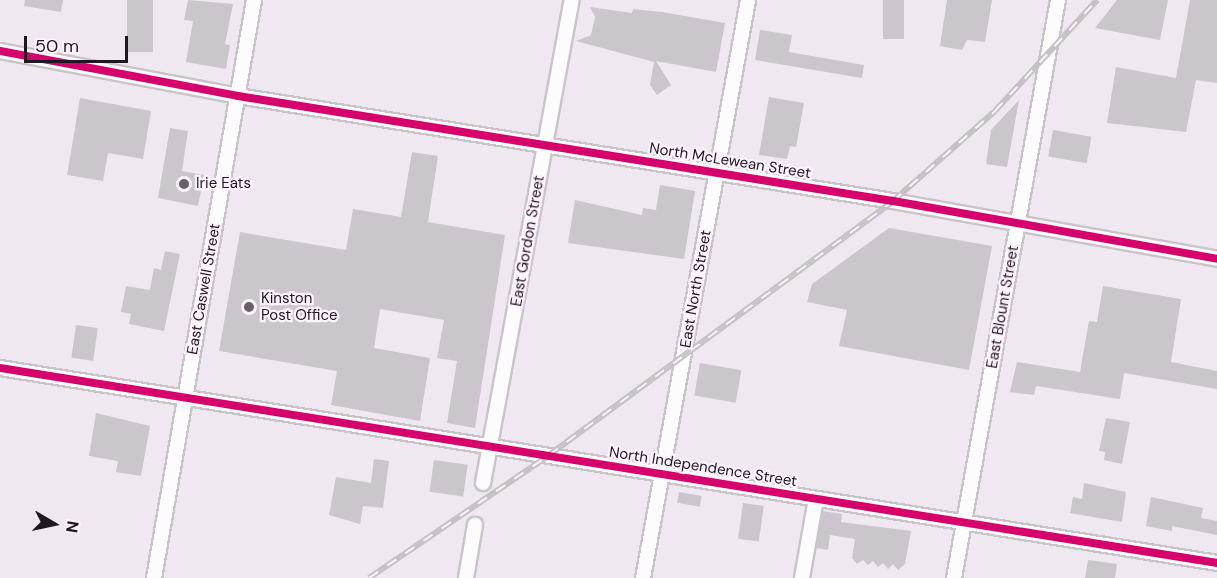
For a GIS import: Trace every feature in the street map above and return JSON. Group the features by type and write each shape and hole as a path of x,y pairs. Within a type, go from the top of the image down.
{"street":[{"name":"East Caswell Street","path":"154,578 254,0"},
{"name":"East Gordon Street","path":"483,483 572,0"},
{"name":"East North Street","path":"643,578 664,474 748,0"},
{"name":"East Blount Street","path":"954,578 1058,0"},
{"name":"North McLewean Street","path":"0,51 238,96 716,172 1217,259"},
{"name":"North Independence Street","path":"0,368 1217,563"},
{"path":"802,578 816,499"},
{"path":"466,578 475,525"}],"building":[{"path":"25,0 63,0 61,12 24,6"},
{"path":"127,0 153,0 153,52 127,52"},
{"path":"188,0 233,4 225,44 230,45 226,69 186,62 193,21 184,20"},
{"path":"883,0 904,0 904,39 883,39"},
{"path":"947,0 992,0 985,42 967,40 962,50 940,46"},
{"path":"1117,0 1168,0 1160,40 1095,28"},
{"path":"1190,0 1217,0 1217,83 1196,80 1186,132 1107,123 1116,67 1176,78"},
{"path":"590,7 632,13 633,9 662,12 725,23 716,72 656,61 671,85 657,95 650,85 654,62 576,41 591,35 595,17"},
{"path":"760,30 792,35 789,52 864,65 862,78 755,60"},
{"path":"769,97 804,103 796,147 790,146 787,159 759,155"},
{"path":"80,98 151,111 143,159 108,153 103,181 67,175"},
{"path":"1019,100 1007,167 986,164 991,130"},
{"path":"170,128 188,131 182,171 204,175 198,206 158,198"},
{"path":"1053,130 1091,137 1087,163 1048,157"},
{"path":"412,152 438,156 428,222 505,235 475,428 447,423 457,361 437,358 444,320 380,309 374,348 430,358 420,421 331,405 337,371 219,351 240,232 346,250 353,209 401,217"},
{"path":"660,185 695,191 684,259 568,243 575,200 642,215 643,208 656,210"},
{"path":"889,228 992,246 969,370 839,346 847,310 807,302 812,284"},
{"path":"165,251 180,254 164,331 129,324 131,314 121,312 126,286 150,290 154,268 161,270"},
{"path":"1103,286 1181,299 1171,362 1217,371 1217,389 1124,373 1120,399 1036,386 1034,395 1010,392 1017,362 1080,372 1089,321 1097,322"},
{"path":"76,325 98,328 93,361 71,358"},
{"path":"700,363 741,370 736,403 694,395"},
{"path":"96,413 150,426 141,476 116,472 118,461 89,456"},
{"path":"1106,418 1130,422 1122,464 1104,460 1105,452 1099,451"},
{"path":"374,459 389,461 383,508 363,506 360,524 329,515 336,477 371,483"},
{"path":"434,460 468,465 463,496 430,492"},
{"path":"1084,483 1126,492 1122,522 1070,513 1073,497 1082,499"},
{"path":"679,492 702,496 700,507 677,503"},
{"path":"1151,497 1203,508 1201,518 1217,521 1217,535 1172,526 1172,531 1146,526"},
{"path":"743,503 764,506 759,542 738,539"},
{"path":"823,511 842,514 841,522 911,531 905,564 898,570 893,564 888,569 883,563 878,567 873,561 868,565 863,560 857,564 852,558 855,539 830,535 828,550 816,548"},
{"path":"1088,560 1117,564 1115,578 1085,578"}],"railway":[{"path":"369,578 549,455 893,201 995,111 1097,0"}],"cycle path":[{"path":"0,51 238,96 893,201 1217,259"},
{"path":"0,368 1217,563"}],"place":[{"name":"Irie Eats","path":"184,184"},
{"name":"Kinston Post Office","path":"249,307"}]}
